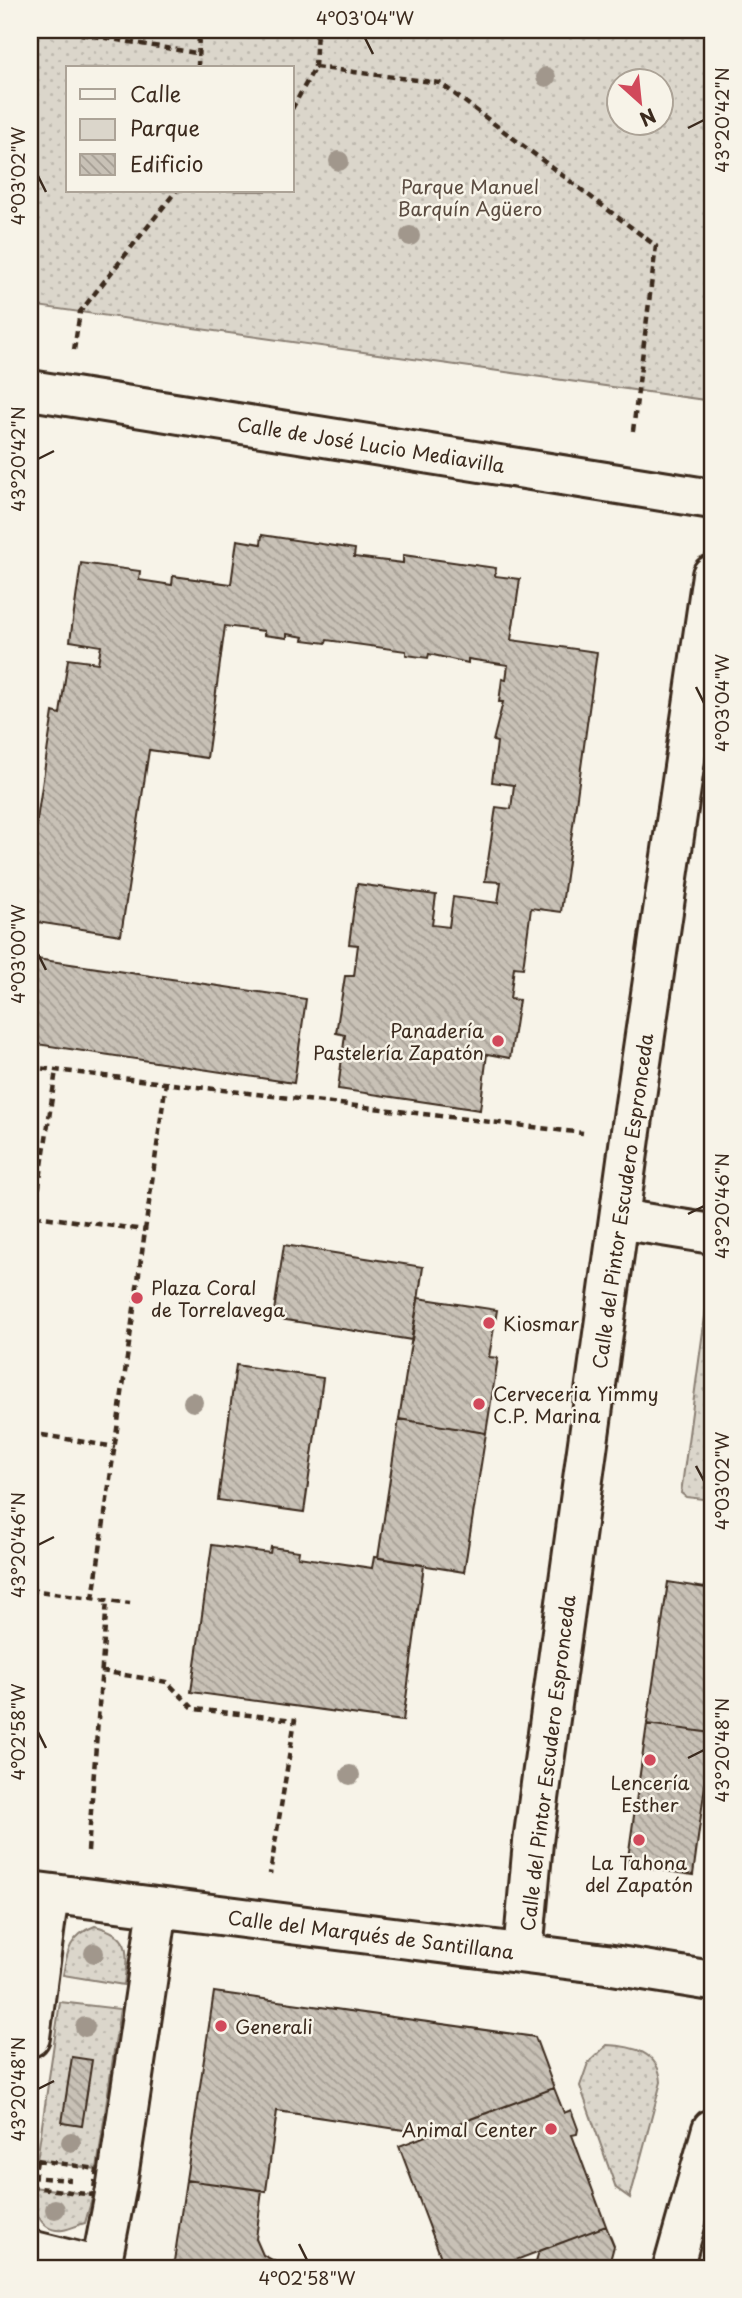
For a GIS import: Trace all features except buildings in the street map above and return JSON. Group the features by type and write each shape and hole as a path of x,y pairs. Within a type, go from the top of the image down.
{"street":[{"name":"Calle de José Lucio Mediavilla","path":"48,393 712,499"},
{"name":"Calle del Pintor Escudero Espronceda","path":"523,1953 533,1842 712,575"},
{"path":"619,1219 712,1234"},
{"path":"30,2037 54,1894"},
{"name":"Calle del Marqués de Santillana","path":"54,1894 523,1953 712,1981"},
{"path":"30,2249 102,2267 158,1908"},
{"path":"673,2268 712,2129"}],"path":[{"path":"57,30 196,54"},
{"path":"198,66 196,54 199,30"},
{"path":"294,105 315,67 317,30"},
{"path":"315,67 440,83 656,246 632,431"},
{"path":"48,393 80,312 175,192"},
{"path":"30,1067 591,1133"},
{"path":"30,1248 56,1070"},
{"path":"93,1599 166,1082"},
{"path":"35,1216 145,1230"},
{"path":"30,1433 115,1447"},
{"path":"30,1590 130,1603"},
{"path":"54,1894 101,1671 107,1600"},
{"path":"101,1671 167,1682 194,1709 295,1720 263,1921"},
{"path":"37,2160 97,2169 93,2195 33,2187 37,2160"}],"green space":[{"name":"Parque Manuel Barquín Agüero","path":"30,30 712,30 712,401 30,305"},
{"path":"712,1295 712,1500 686,1497 681,1493 707,1302"},
{"path":"95,1926 116,1934 125,1946 124,1985 63,1975 71,1945 80,1934"},
{"path":"60,2002 120,2009 97,2169 37,2160"},
{"path":"607,2045 635,2049 650,2057 659,2072 661,2082 630,2198 616,2188 580,2086 588,2063"},
{"path":"33,2187 93,2195 85,2223 63,2230 48,2227 35,2209"}],"place":[{"name":"Panadería Pastelería Zapatón","path":"498,1041"},
{"name":"Plaza Coral de Torrelavega","path":"137,1298"},
{"name":"Kiosmar","path":"489,1323"},
{"name":"Cerveceria Yimmy C.P. Marina","path":"479,1404"},
{"name":"Lencería Esther","path":"650,1760"},
{"name":"La Tahona del Zapatón","path":"639,1840"},
{"name":"Generali","path":"221,2026"},
{"name":"Animal Center","path":"551,2129"}]}
